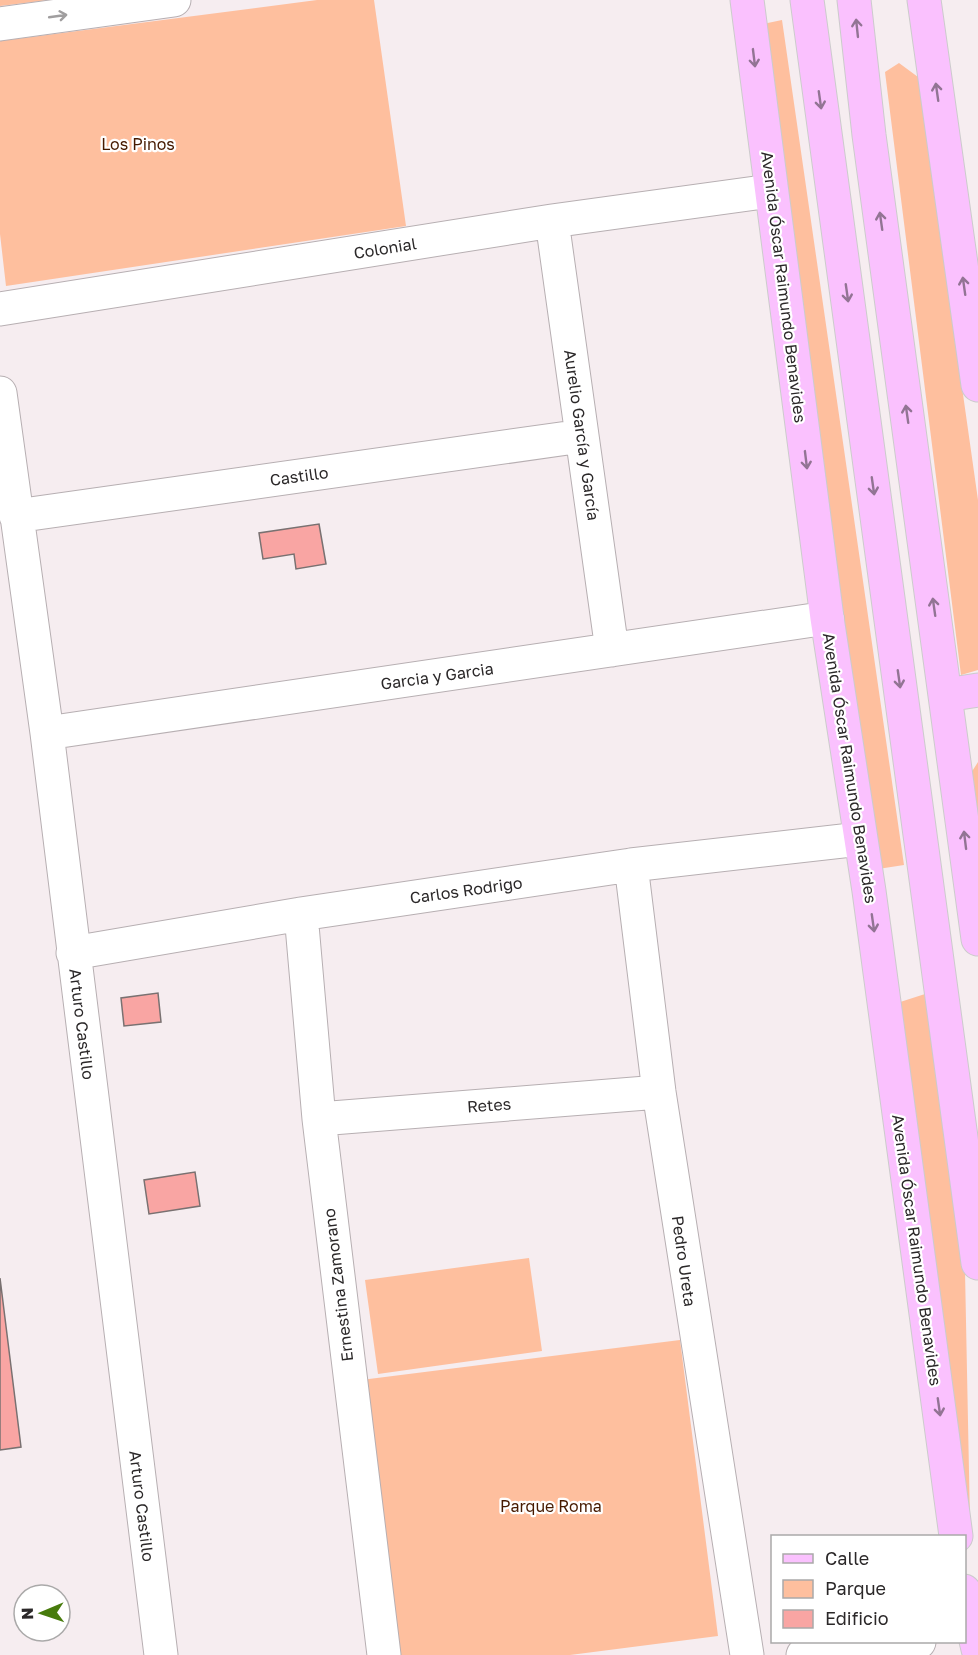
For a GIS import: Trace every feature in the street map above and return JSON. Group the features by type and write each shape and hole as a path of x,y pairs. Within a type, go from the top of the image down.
{"main road":[{"name":"Avenida Óscar Raimundo Benavides","path":"747,0 827,618 860,838 956,1535"},
{"path":"807,0 978,1263"},
{"path":"854,0 868,135 962,693 978,939"},
{"path":"924,0 978,385"},
{"path":"966,1603 972,1639"}],"street":[{"path":"0,24 174,0"},
{"name":"Colonial","path":"0,309 552,221 771,190"},
{"name":"Aurelio García y García","path":"552,221 612,650"},
{"name":"Arturo Castillo","path":"0,393 47,733 161,1655"},
{"name":"Castillo","path":"16,516 582,435"},
{"name":"Garcia y Garcia","path":"47,733 827,618"},
{"name":"Carlos Rodrigo","path":"73,953 302,914 631,865 860,838"},
{"name":"Pedro Ureta","path":"631,865 659,1092 747,1655"},
{"name":"Ernestina Zamorano","path":"302,914 319,1119 384,1655"},
{"name":"Retes","path":"319,1119 659,1092"},
{"path":"803,1655 902,1643"}],"green space":[{"path":"0,0 49,0 0,6"},
{"name":"Los Pinos","path":"317,0 374,0 406,226 6,286 0,234 0,41"},
{"path":"782,20 904,865 878,869 763,24"},
{"path":"899,63 918,77 978,500 978,670 961,675 885,72"},
{"path":"978,762 978,828 971,773"},
{"path":"925,994 965,1271 970,1522 894,1004"},
{"path":"529,1258 542,1351 378,1374 365,1280"},
{"name":"Parque Roma","path":"680,1340 718,1636 570,1655 396,1655 361,1380"}],"building":[{"path":"319,524 326,564 296,569 294,554 263,559 259,533"},
{"path":"158,993 161,1022 124,1026 121,998"},
{"path":"195,1172 200,1206 149,1214 144,1180"},
{"path":"0,1278 21,1447 0,1450"}]}
